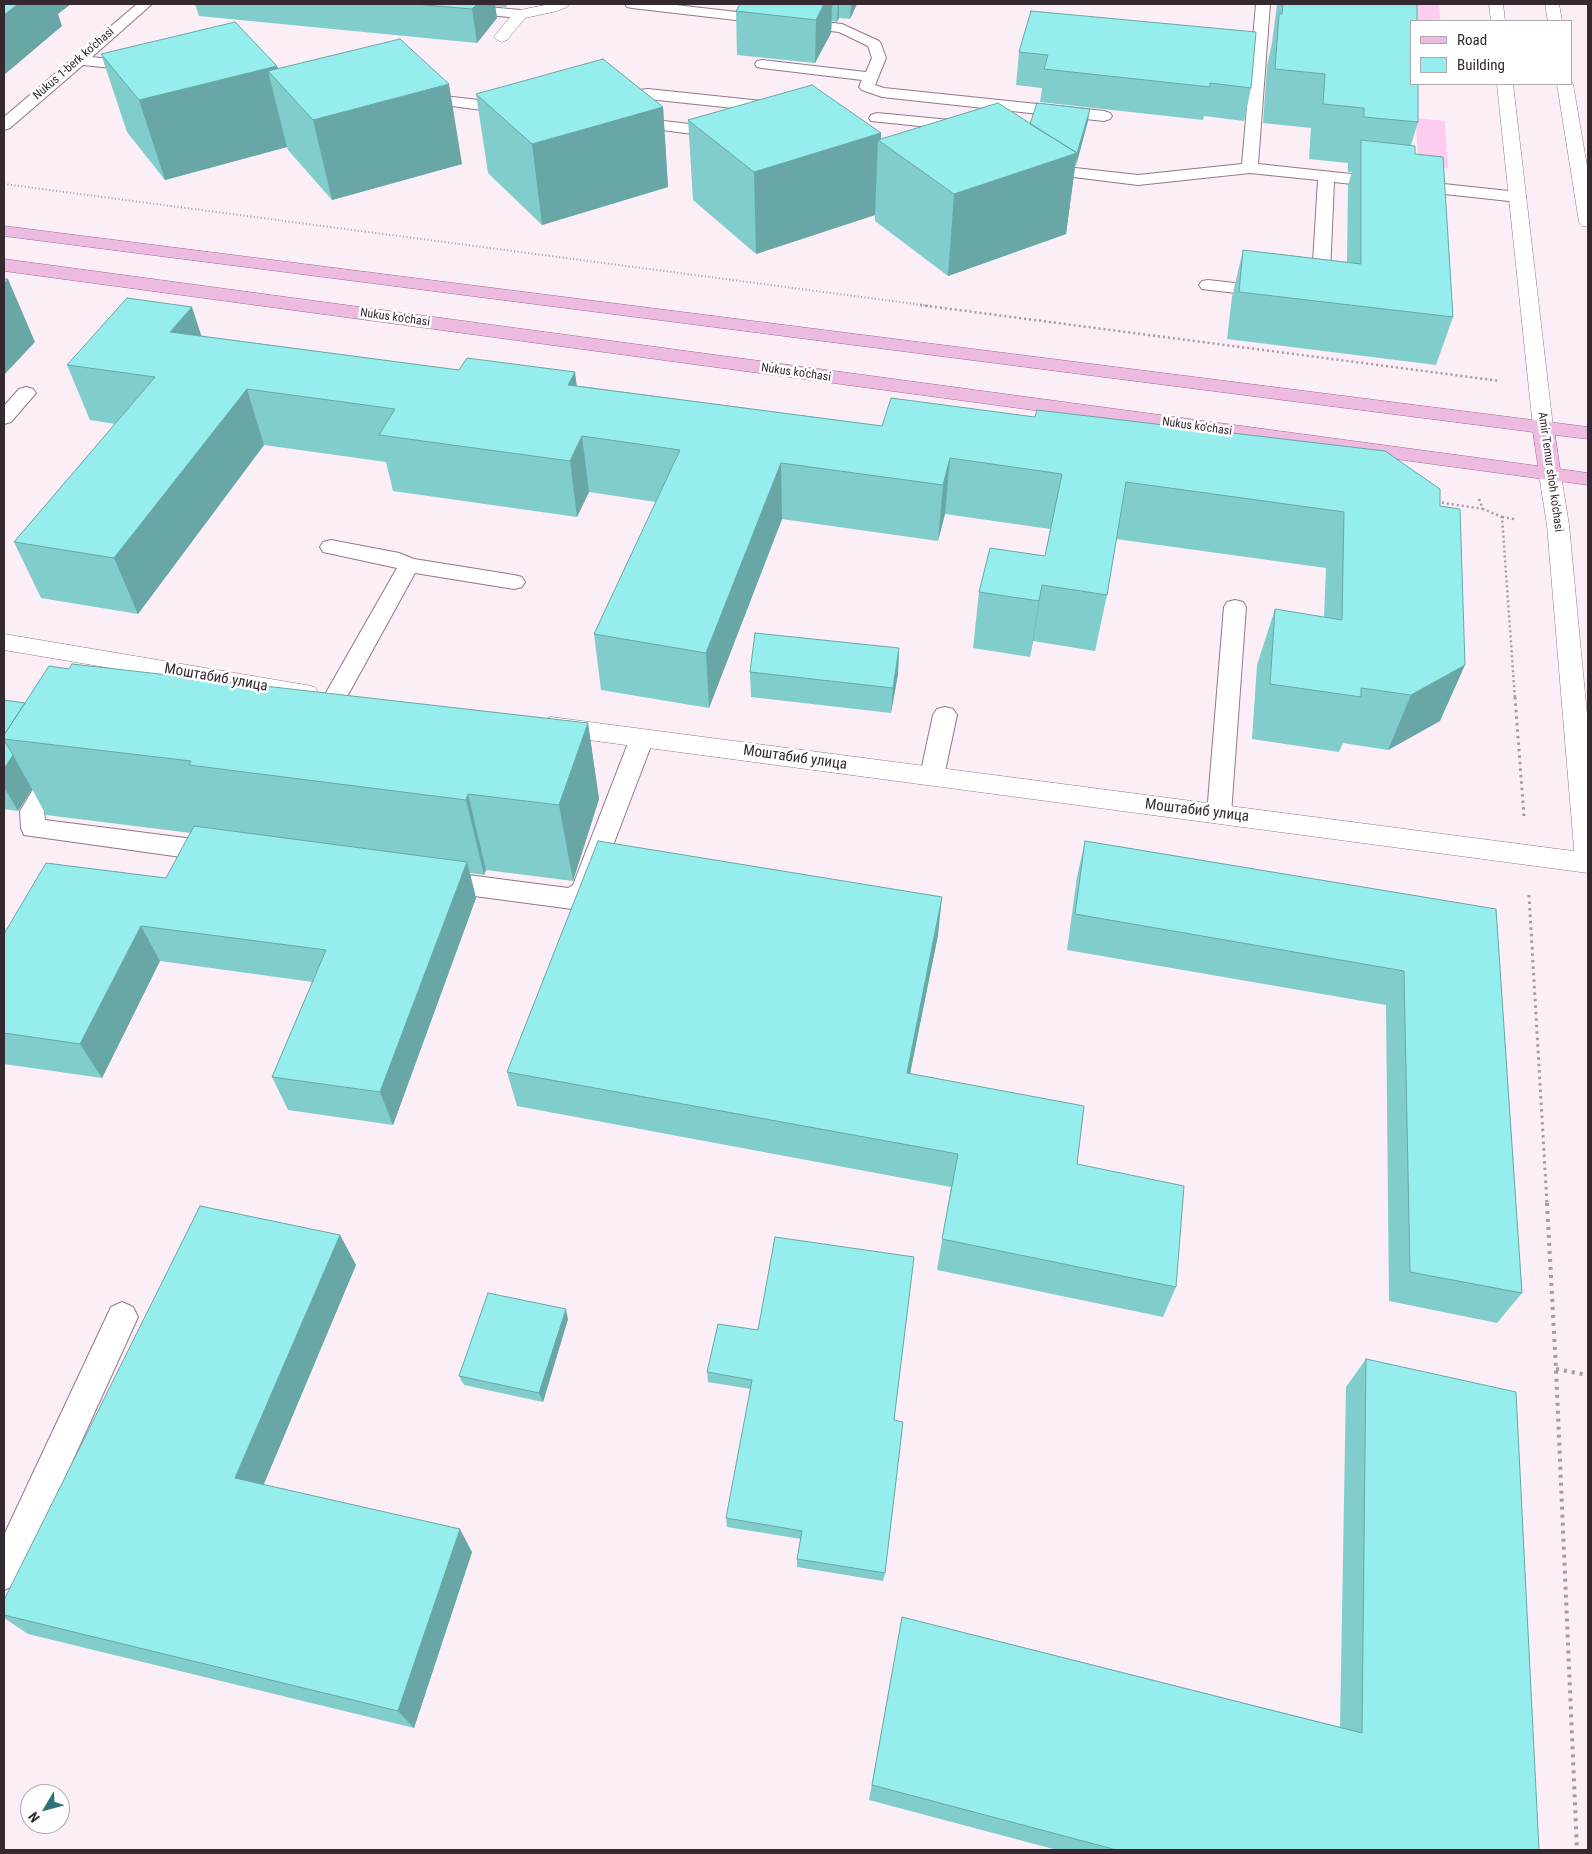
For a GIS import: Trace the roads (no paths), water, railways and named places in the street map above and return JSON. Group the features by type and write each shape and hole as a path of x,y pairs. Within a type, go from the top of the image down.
{"main road":[{"path":"502,37 520,14 552,8 562,4"},
{"path":"1496,4 1498,20"},
{"path":"1552,4 1555,20"},
{"name":"Amir Temur shoh ko'chasi","path":"1505,85 1543,427 1558,525 1588,862"},
{"path":"1565,85 1588,222"},
{"path":"4,231 1588,433"},
{"name":"Nukus ko'chasi","path":"4,265 1588,479"},
{"name":"Моштабиб улица","path":"4,642 345,699"},
{"name":"Моштабиб улица","path":"533,724 1588,862"}],"lane":[{"name":"Nukus 1-berk ko'chasi","path":"4,125 144,4"},
{"path":"414,4 520,14"},
{"path":"632,4 842,28 874,44 879,58 867,87 882,92 1104,116"},
{"path":"1250,168 1263,4"},
{"path":"79,60 158,69"},
{"path":"762,64 871,78"},
{"path":"736,134 611,120 628,96 648,94 795,109"},
{"path":"407,97 531,111"},
{"path":"877,118 961,126 973,132 970,142"},
{"path":"1022,167 1138,180 1250,168 1518,196"},
{"path":"1301,295 1320,297 1326,176"},
{"path":"1208,285 1282,293"},
{"path":"4,418 26,393"},
{"path":"330,547 399,560 409,565 514,582"},
{"path":"345,699 409,565"},
{"path":"1220,814 1235,607"},
{"path":"110,687 125,662"},
{"path":"932,776 945,716"},
{"path":"415,878 572,899 584,891 642,738"},
{"path":"68,753 32,811 33,828 239,855"},
{"path":"4,1573 122,1317"}]}
